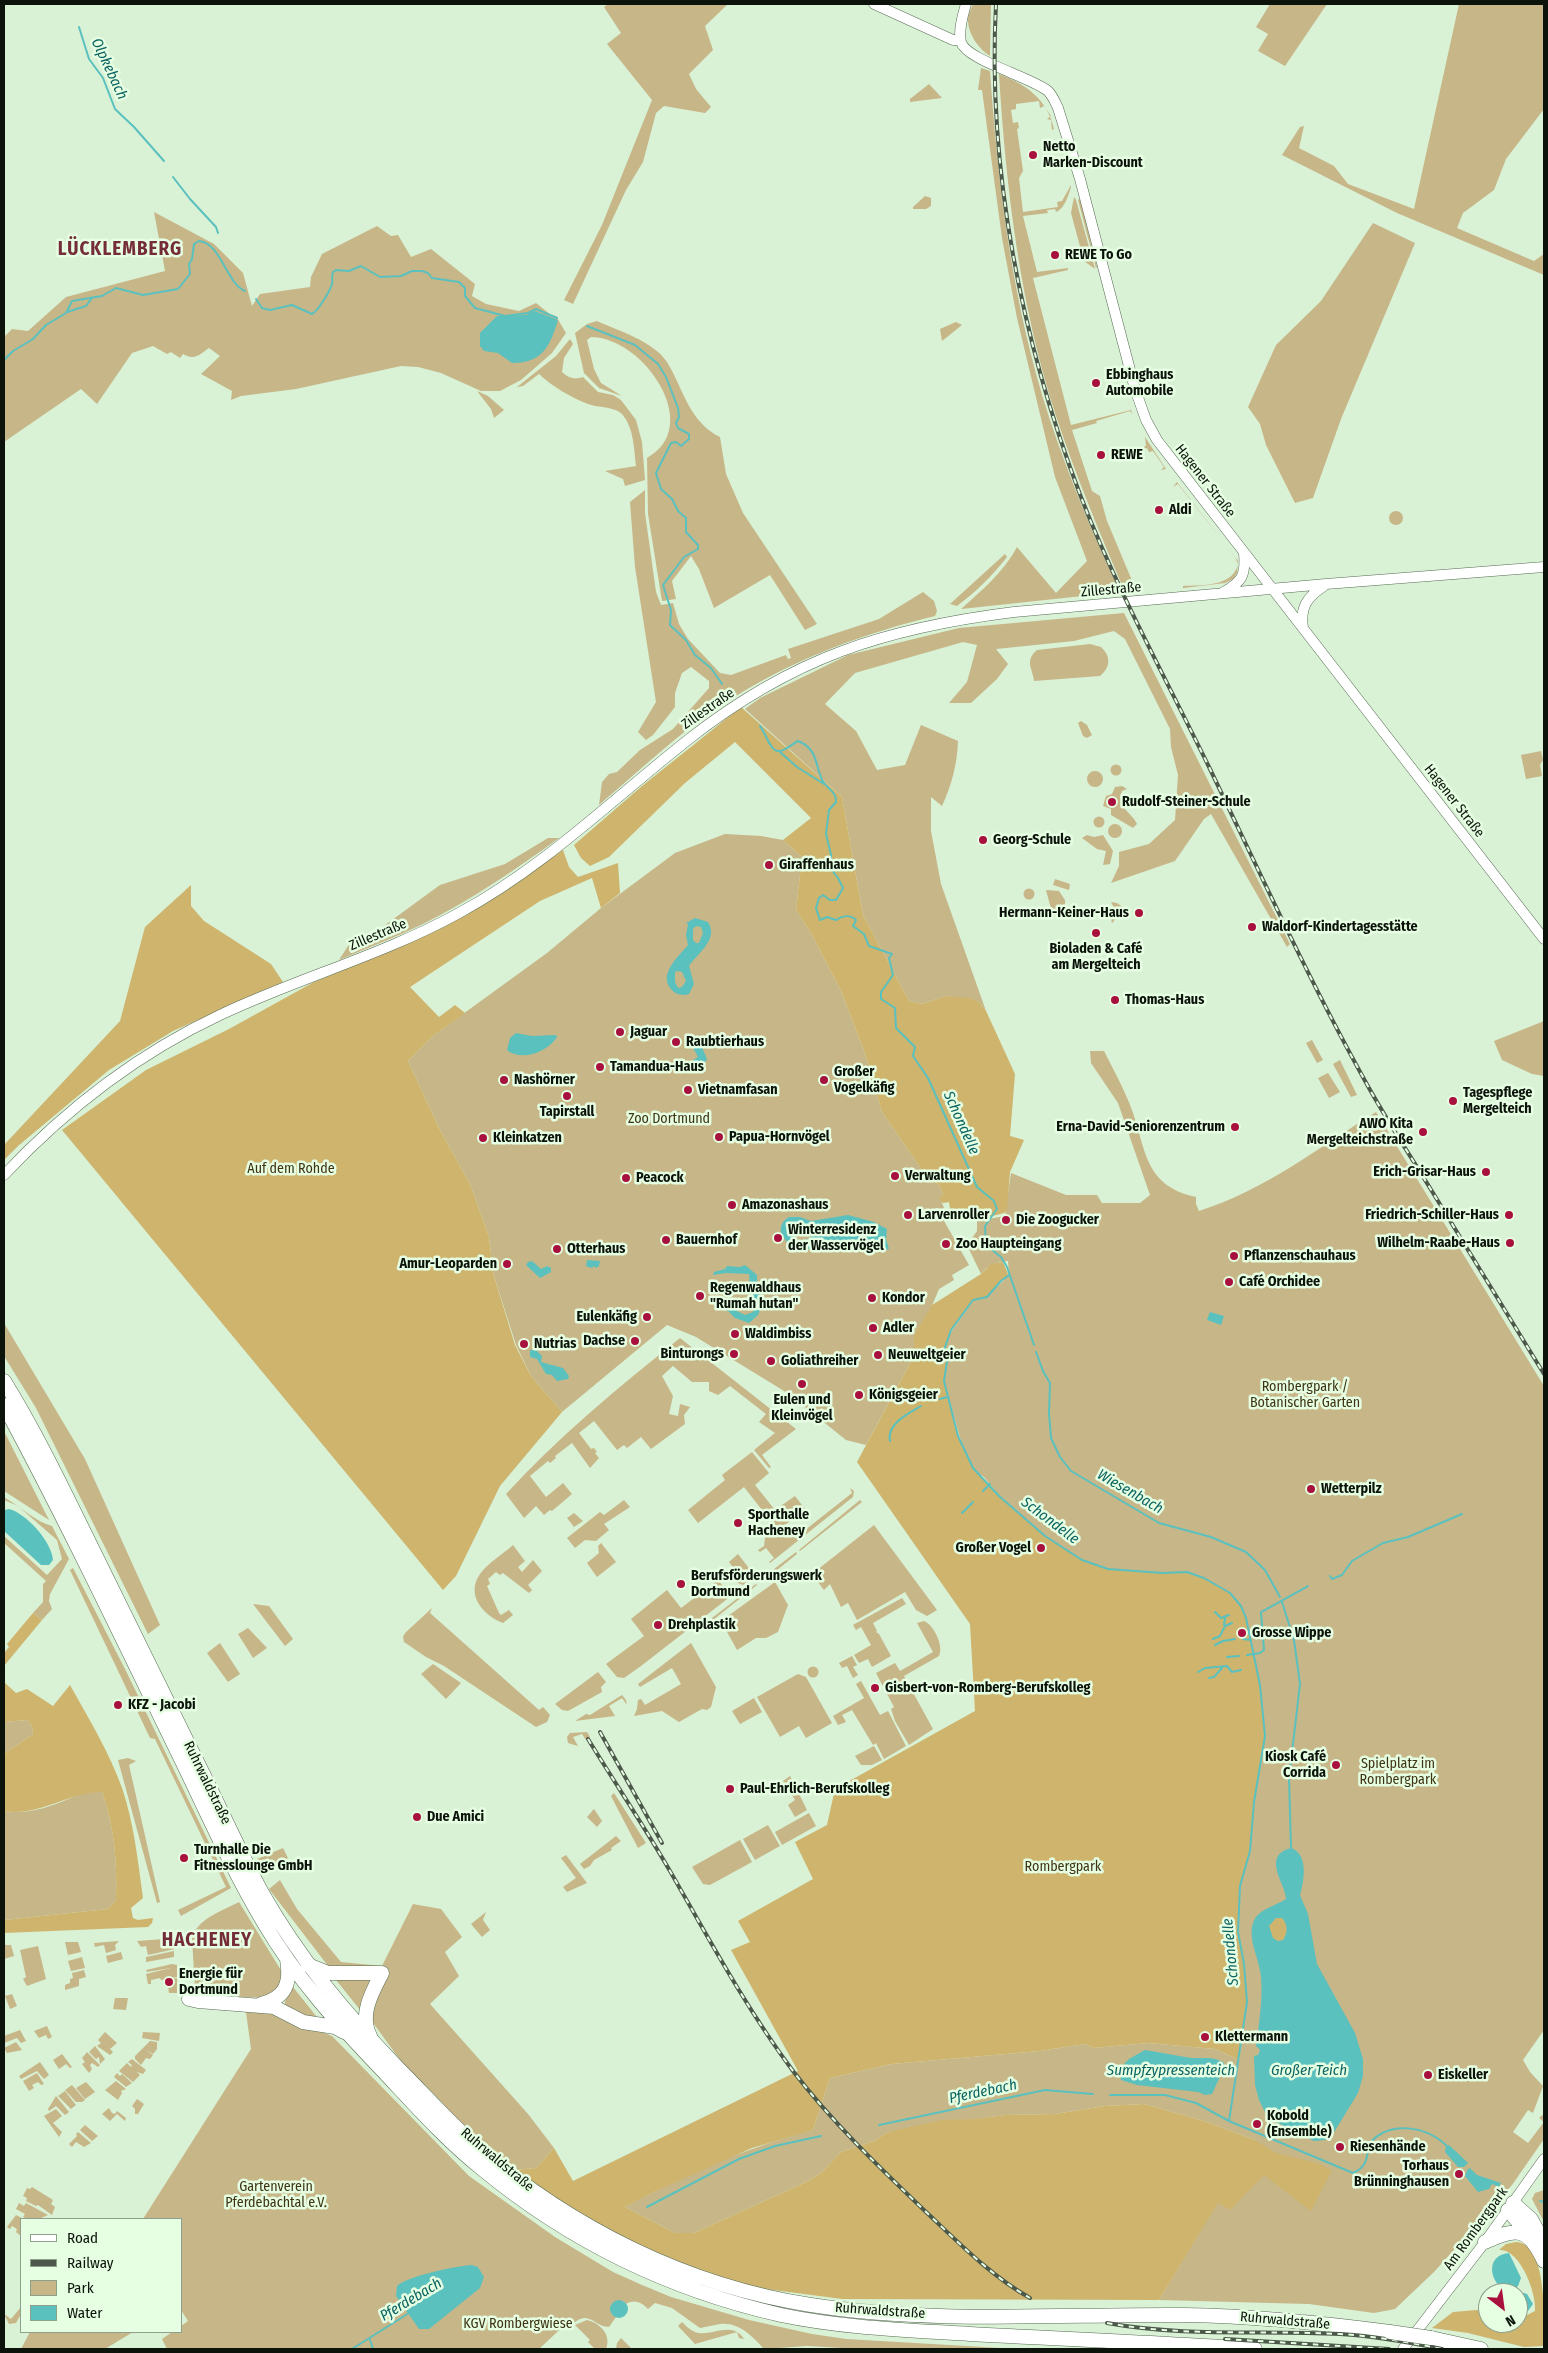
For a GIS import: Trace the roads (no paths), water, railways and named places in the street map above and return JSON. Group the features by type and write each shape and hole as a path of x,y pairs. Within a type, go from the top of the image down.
{"highway":[{"name":"Ruhrwaldstraße","path":"4,1381 41,1447 261,1891 308,1965 330,1995 372,2042 472,2143 519,2180 562,2218"},
{"name":"Ruhrwaldstraße","path":"4,1405 63,1519 221,1842 262,1921 287,1959 350,2036 460,2150 520,2199 562,2218 625,2261 689,2288 732,2303 812,2321 889,2329 1169,2347 1244,2349"},
{"path":"258,2005 277,1999 284,1993 289,1979 287,1959"},
{"path":"308,1965 328,1973 382,1973 368,2003 366,2015 367,2031 372,2042"},
{"path":"189,1998 198,2002 280,2008 296,2019 335,2027 350,2036"},
{"path":"1511,2206 1539,2242 1544,2261"},
{"name":"Ruhrwaldstraße","path":"576,2227 674,2267 743,2290 814,2306 892,2314 1234,2317 1294,2320 1431,2338 1481,2349"},
{"path":"1485,2242 1503,2234 1514,2232 1539,2242"}],"main road":[{"path":"874,4 953,40 960,40 961,22 966,4"},
{"name":"Hagener Straße","path":"960,40 963,47 973,54 1029,80 1053,97 1074,161 1126,360 1146,420 1162,449 1544,939"},
{"path":"1217,595 1234,586 1240,580 1245,571 1244,553"},
{"name":"Zillestraße","path":"4,1175 55,1123 83,1099 137,1060 222,1014 413,936 495,893 547,856 698,733 750,697 812,663 872,639 963,619 1052,608 1544,567"},
{"path":"1303,628 1302,612 1306,600 1326,584"},
{"name":"Am Rombergpark","path":"1403,2349 1485,2242 1544,2159"}],"water":[{"path":"535,311 558,320 552,338 544,351 538,356 531,360 512,363 498,353 484,351 480,346 480,333 497,316 526,315"},
{"path":"695,918 708,922 711,934 706,946 689,966 694,984 689,994 682,995 675,993 671,989 667,977 671,966 688,945 686,935 688,924 686,923","holes":["696,926 701,927 703,933 699,943 693,940 693,929","675,972 682,972 686,981 682,987 678,988 675,982"]},
{"path":"516,1033 532,1036 556,1035 557,1037 541,1051 534,1054 519,1055 507,1050 510,1038"},
{"path":"701,1045 707,1059 704,1064 695,1070 690,1062 698,1057 692,1046"},
{"path":"848,1215 874,1222 887,1229 886,1239 889,1249 882,1251 844,1242 799,1251 782,1236 781,1226 789,1217 800,1217 811,1221","holes":["794,1230 803,1230 809,1233 811,1238 797,1242 792,1232"]},
{"path":"587,1260 600,1261 599,1266 592,1268 586,1266"},
{"path":"532,1261 541,1269 547,1266 551,1268 551,1272 540,1278 526,1265"},
{"path":"745,1265 757,1275 757,1287 763,1303 758,1315 749,1323 735,1318 728,1311 714,1307 719,1302 745,1315 753,1312 755,1301 750,1289 749,1274 726,1273 713,1275 714,1272 725,1269 727,1266 740,1267"},
{"path":"1210,1312 1224,1316 1221,1325 1207,1320"},
{"path":"530,1350 536,1350 542,1356 541,1362 563,1368 569,1376 568,1379 557,1381 552,1375 546,1374 537,1359 530,1357"},
{"path":"9,1509 23,1516 43,1537 52,1553 53,1560 49,1565 41,1565 4,1531 4,1510"},
{"name":"Großer Teich","path":"1291,1848 1301,1856 1304,1876 1300,1895 1308,1914 1317,1964 1355,2033 1363,2059 1363,2076 1358,2093 1333,2134 1325,2140 1314,2141 1268,2118 1259,2100 1255,2085 1254,2056 1258,2055 1260,2050 1256,2046 1261,1985 1252,1931 1253,1924 1259,1914 1286,1899 1276,1864 1277,1858 1282,1852","holes":["1276,1918 1282,1918 1286,1926 1286,1932 1283,1940 1278,1941 1273,1938 1269,1926"]},
{"name":"Sumpfzypressenteich","path":"1145,2050 1190,2058 1215,2059 1224,2063 1225,2066 1212,2094 1205,2095 1198,2092 1137,2085 1121,2080 1120,2068 1129,2059"},
{"path":"1449,2145 1468,2163 1464,2167 1458,2167 1445,2152 1446,2146"},
{"path":"1470,2168 1477,2175 1501,2183 1499,2187 1492,2184 1489,2189 1478,2192 1465,2176"},
{"path":"1509,2253 1521,2278 1519,2283 1497,2283 1492,2271 1493,2264 1501,2255"},
{"path":"472,2265 478,2267 484,2277 480,2288 429,2329 419,2329 396,2296 397,2286 402,2282 421,2275"},
{"path":"1528,2296 1533,2304 1528,2311"},
{"path":"619,2300 625,2303 628,2309 625,2315 619,2318 613,2315 610,2309 613,2303"}],"waterway":[{"name":"Olpkebach","path":"79,27 89,59 103,78 115,109 164,161"},
{"name":"Olpkebach","path":"173,177 216,227 218,233"},
{"name":"Schondelle","path":"4,360 13,351 33,339 46,325 66,313 72,301 102,296 116,288 143,295 178,289 190,274 189,264 192,259 194,244 199,241 213,248 233,280 245,291"},
{"name":"Schondelle","path":"256,299 262,308 270,310 292,305 312,314 329,291 333,272 336,270 349,271 361,266 380,277 401,276 412,271 422,271 428,273 432,278 459,282 465,288 465,296 475,308 505,316 528,313 536,309 557,318"},
{"path":"67,312 86,306 92,298"},
{"name":"Schondelle","path":"587,326 635,345 658,364 666,377 678,408 679,417 676,423 678,428 689,434 689,439 681,446 676,442 671,443 656,473 661,489 672,499 678,511 686,518 686,532 698,545 698,549 684,557 663,585 671,610 670,625 686,640 695,655 711,668 722,684"},
{"name":"Schondelle","path":"760,726 776,750 784,750 798,741 810,749 816,760 821,778 835,796 836,802 829,810 826,834 831,855 831,869 843,888 836,900 830,900 823,895 819,898 816,908 820,920 827,917 836,920 849,916 856,920 853,926 864,934 869,946 892,954 889,958 893,975 881,992 881,999 895,1008 896,1028 915,1047 913,1056 928,1078 977,1187 994,1201 997,1209 985,1226 986,1245 1001,1257 1007,1267 1034,1345"},
{"path":"780,752 797,767 824,784"},
{"name":"Schondelle","path":"1009,1275 987,1297 973,1300 951,1330 945,1347 947,1362 944,1381 958,1436 973,1468 999,1496 1045,1536 1082,1560 1108,1569 1163,1573 1187,1572 1204,1578 1230,1593 1241,1606 1246,1618 1260,1685 1265,1736 1254,1802 1250,1851 1240,1886 1238,1932 1244,1964 1247,2002 1229,2121 1353,2173 1361,2168 1365,2162 1368,2145 1386,2131 1408,2128 1419,2130 1430,2134 1448,2147"},
{"name":"Wiesenbach","path":"1036,1352 1050,1383 1049,1413 1051,1438 1060,1457 1071,1471 1159,1523 1211,1537 1246,1552 1265,1570 1280,1597"},
{"path":"940,1399 947,1397"},
{"path":"890,1441 891,1429 895,1424 921,1406"},
{"name":"Schondelle","path":"983,1491 990,1484"},
{"path":"962,1513 973,1502"},
{"path":"1330,1576 1332,1579 1342,1575 1352,1561 1383,1543 1408,1537 1462,1514"},
{"path":"1247,1655 1260,1653 1264,1650 1261,1612 1308,1586"},
{"name":"Wiesenbach","path":"1282,1602 1294,1640 1300,1684 1289,1778 1291,1848"},
{"path":"1215,1612 1221,1618 1229,1615"},
{"path":"1224,1625 1225,1618"},
{"path":"1213,1639 1220,1636 1225,1626 1232,1623"},
{"path":"1215,1645 1223,1641 1235,1639"},
{"name":"Schondelle","path":"1243,1639 1251,1640"},
{"path":"1227,1657 1239,1656"},
{"path":"1198,1672 1205,1668 1227,1666 1232,1672 1241,1670"},
{"path":"1209,1678 1214,1677 1222,1668"},
{"name":"Pferdebach","path":"879,2125 1045,2090 1093,2094"},
{"name":"Pferdebach","path":"1110,2095 1165,2095 1196,2103 1229,2121"},
{"name":"Pferdebach","path":"647,2207 739,2159 775,2146 821,2136"},
{"name":"Schondelle","path":"1540,2201 1544,2202"},
{"name":"Pferdebach","path":"352,2349 409,2313"},
{"path":"370,2340 373,2349"}],"railway":[{"path":"996,4 997,129 1003,192 1013,255 1026,317 1042,378 1060,438 1081,497 1126,600 1343,1041 1388,1120 1544,1374"},
{"path":"600,1732 662,1843"},
{"path":"588,1739 660,1854 759,2023 808,2090 873,2161 962,2246 988,2269 1030,2298"},
{"path":"1107,2323 1194,2332 1353,2335 1442,2349"},
{"path":"1225,2339 1389,2349"}],"place":[{"name":"Netto Marken-Discount","path":"1033,155"},
{"name":"REWE To Go","path":"1055,255"},
{"name":"Ebbinghaus Automobile","path":"1096,383"},
{"name":"REWE","path":"1101,455"},
{"name":"Aldi","path":"1159,510"},
{"name":"Rudolf-Steiner-Schule","path":"1112,802"},
{"name":"Georg-Schule","path":"983,840"},
{"name":"Giraffenhaus","path":"769,865"},
{"name":"Hermann-Keiner-Haus","path":"1139,913"},
{"name":"Waldorf-Kindertagesstätte","path":"1252,927"},
{"name":"Bioladen & Café am Mergelteich","path":"1096,933"},
{"name":"Thomas-Haus","path":"1115,1000"},
{"name":"Jaguar","path":"620,1032"},
{"name":"Raubtierhaus","path":"676,1042"},
{"name":"Tamandua-Haus","path":"600,1067"},
{"name":"Nashörner","path":"504,1080"},
{"name":"Großer Vogelkäfig","path":"824,1080"},
{"name":"Vietnamfasan","path":"688,1090"},
{"name":"Tapirstall","path":"567,1096"},
{"name":"Tagespflege Mergelteich","path":"1453,1101"},
{"name":"Erna-David-Seniorenzentrum","path":"1235,1127"},
{"name":"AWO Kita Mergelteichstraße","path":"1423,1132"},
{"name":"Papua-Hornvögel","path":"719,1137"},
{"name":"Kleinkatzen","path":"483,1138"},
{"name":"Erich-Grisar-Haus","path":"1486,1172"},
{"name":"Verwaltung","path":"895,1176"},
{"name":"Peacock","path":"626,1178"},
{"name":"Amazonashaus","path":"732,1205"},
{"name":"Larvenroller","path":"908,1215"},
{"name":"Friedrich-Schiller-Haus","path":"1509,1215"},
{"name":"Die Zoogucker","path":"1006,1220"},
{"name":"Winterresidenz der Wasservögel","path":"778,1238"},
{"name":"Bauernhof","path":"666,1240"},
{"name":"Wilhelm-Raabe-Haus","path":"1510,1243"},
{"name":"Zoo Haupteingang","path":"946,1244"},
{"name":"Otterhaus","path":"557,1249"},
{"name":"Pflanzenschauhaus","path":"1234,1256"},
{"name":"Amur-Leoparden","path":"507,1264"},
{"name":"Café Orchidee","path":"1229,1282"},
{"name":"Regenwaldhaus \"Rumah hutan\"","path":"700,1296"},
{"name":"Kondor","path":"872,1298"},
{"name":"Eulenkäfig","path":"647,1317"},
{"name":"Adler","path":"873,1328"},
{"name":"Waldimbiss","path":"735,1334"},
{"name":"Dachse","path":"635,1341"},
{"name":"Nutrias","path":"524,1344"},
{"name":"Binturongs","path":"734,1354"},
{"name":"Neuweltgeier","path":"878,1355"},
{"name":"Goliathreiher","path":"771,1361"},
{"name":"Eulen und Kleinvögel","path":"802,1384"},
{"name":"Königsgeier","path":"859,1395"},
{"name":"Wetterpilz","path":"1311,1489"},
{"name":"Sporthalle Hacheney","path":"738,1523"},
{"name":"Großer Vogel","path":"1041,1548"},
{"name":"Berufsförderungswerk Dortmund","path":"681,1584"},
{"name":"Drehplastik","path":"658,1625"},
{"name":"Grosse Wippe","path":"1242,1633"},
{"name":"Gisbert-von-Romberg-Berufskolleg","path":"875,1688"},
{"name":"KFZ - Jacobi","path":"118,1705"},
{"name":"Kiosk Café Corrida","path":"1336,1765"},
{"name":"Paul-Ehrlich-Berufskolleg","path":"730,1789"},
{"name":"Due Amici","path":"417,1817"},
{"name":"Turnhalle Die Fitnesslounge GmbH","path":"184,1858"},
{"name":"Energie für Dortmund","path":"169,1982"},
{"name":"Klettermann","path":"1205,2037"},
{"name":"Eiskeller","path":"1428,2075"},
{"name":"Kobold (Ensemble)","path":"1257,2124"},
{"name":"Riesenhände","path":"1340,2147"},
{"name":"Torhaus Brünninghausen","path":"1459,2174"}],"district":[{"name":"LÜCKLEMBERG","path":"120,250"},
{"name":"HACHENEY","path":"207,1941"}],"park label":[{"name":"Zoo Dortmund","path":"669,1119"},
{"name":"Auf dem Rohde","path":"291,1169"},
{"name":"Rombergpark / Botanischer Garten","path":"1305,1395"},
{"name":"Spielplatz im Rombergpark","path":"1398,1772"},
{"name":"Rombergpark","path":"1063,1867"},
{"name":"Gartenverein Pferdebachtal e.V.","path":"276,2196"},
{"name":"KGV Rombergwiese","path":"518,2324"}]}
